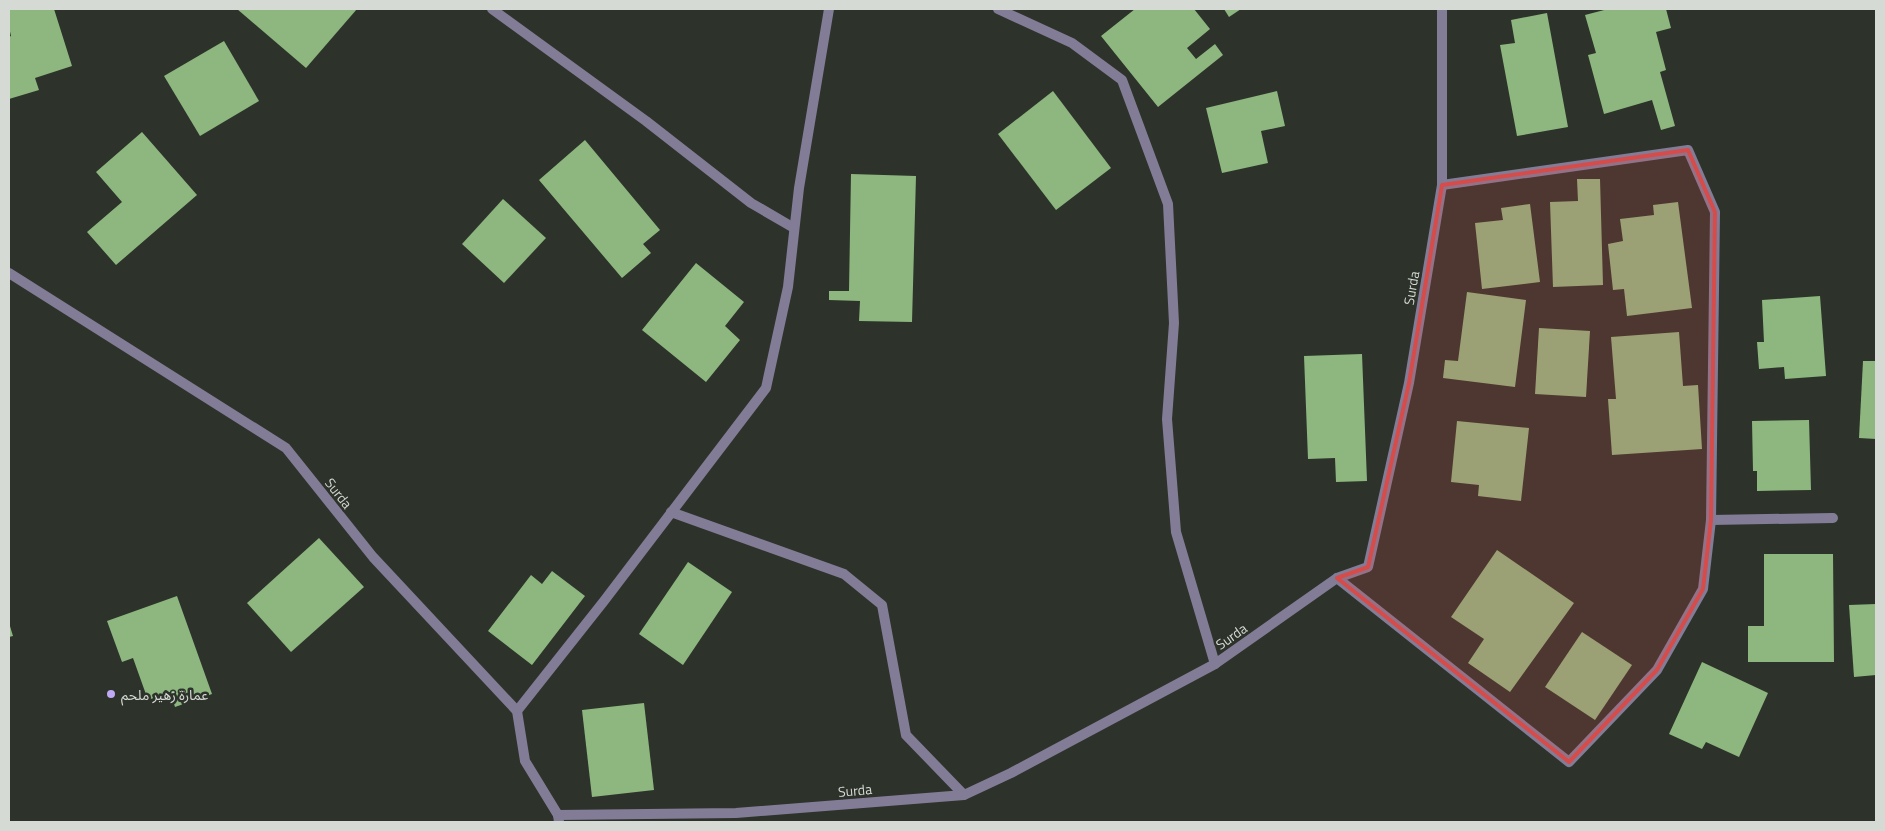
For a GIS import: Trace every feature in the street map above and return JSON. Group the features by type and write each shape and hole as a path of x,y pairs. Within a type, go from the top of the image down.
{"street":[{"path":"492,9 646,122 751,204 794,228"},
{"path":"517,711 604,601 766,388 788,287 799,188 829,9"},
{"path":"998,9 1072,43 1122,80 1168,204 1174,323 1167,419 1176,532 1215,664"},
{"name":"Surda","path":"9,274 286,448 373,557 517,711 526,761 558,819 736,813 964,795 1011,773 1215,664 1337,578 1368,567 1409,383 1442,185 1442,9"},
{"path":"1337,578 1569,762 1657,670 1703,589 1711,520 1715,212 1688,150 1442,185"},
{"path":"671,512 844,574 882,605 906,735 964,795"},
{"path":"1711,520 1833,518"}],"highlighted area":[{"path":"1688,150 1715,212 1711,520 1703,589 1657,670 1569,762 1337,578 1368,567 1409,383 1442,185"}],"building":[{"path":"54,9 72,66 35,78 39,90 9,99 9,37 11,36 9,10"},
{"path":"237,9 357,9 306,68"},
{"path":"1135,9 1194,9 1210,29 1187,48 1196,59 1215,44 1223,55 1158,107 1101,36"},
{"path":"1224,9 1241,9 1229,17"},
{"path":"1608,9 1666,9 1671,28 1656,32 1666,70 1660,72 1675,126 1661,130 1652,100 1604,114 1588,55 1596,53 1585,15"},
{"path":"1547,13 1568,127 1517,136 1500,45 1515,43 1511,20"},
{"path":"224,41 259,101 200,136 164,76"},
{"path":"1053,91 1111,168 1056,210 998,134"},
{"path":"1277,91 1285,126 1261,131 1268,163 1222,173 1206,108"},
{"path":"142,132 197,195 116,265 87,232 122,202 96,172"},
{"path":"585,140 660,230 643,244 651,253 622,278 539,180"},
{"path":"851,174 916,176 912,322 859,321 860,301 829,300 829,291 849,291"},
{"path":"1577,179 1600,179 1603,285 1553,287 1550,202 1578,201"},
{"path":"503,199 546,238 504,283 462,244"},
{"path":"1678,202 1692,308 1627,316 1624,289 1613,290 1608,244 1623,241 1620,219 1654,215 1653,205"},
{"path":"1530,204 1540,282 1482,289 1475,223 1503,220 1501,208"},
{"path":"696,263 744,302 725,326 740,340 706,382 642,330"},
{"path":"1467,292 1526,300 1515,387 1443,378 1445,360 1458,361"},
{"path":"1820,296 1826,376 1785,379 1784,367 1759,369 1757,342 1764,342 1762,300"},
{"path":"1539,328 1590,331 1586,397 1535,394"},
{"path":"1679,332 1683,386 1698,385 1702,449 1612,455 1608,399 1616,399 1611,337"},
{"path":"1362,354 1367,481 1336,482 1335,458 1308,459 1304,356"},
{"path":"1863,361 1876,361 1876,439 1859,438"},
{"path":"1809,420 1811,490 1757,491 1757,471 1753,471 1752,421"},
{"path":"1457,421 1529,428 1521,501 1478,496 1479,485 1451,482"},
{"path":"319,538 364,587 291,652 247,603"},
{"path":"1497,550 1574,603 1510,692 1468,663 1484,639 1451,617"},
{"path":"1764,554 1833,554 1834,662 1748,662 1748,626 1764,626"},
{"path":"688,562 732,592 683,665 639,634"},
{"path":"552,571 585,596 532,665 488,631 531,575 542,584"},
{"path":"177,596 212,694 175,707 170,692 148,700 133,658 122,662 107,621"},
{"path":"1876,604 1876,675 1854,677 1849,605"},
{"path":"9,623 13,636 9,637"},
{"path":"1582,632 1632,665 1595,720 1545,687"},
{"path":"1702,662 1768,693 1739,757 1706,742 1702,749 1669,734"},
{"path":"644,703 654,790 592,797 582,710"}],"place":[{"name":"عمارة زهير ملحم","path":"111,694"}]}
